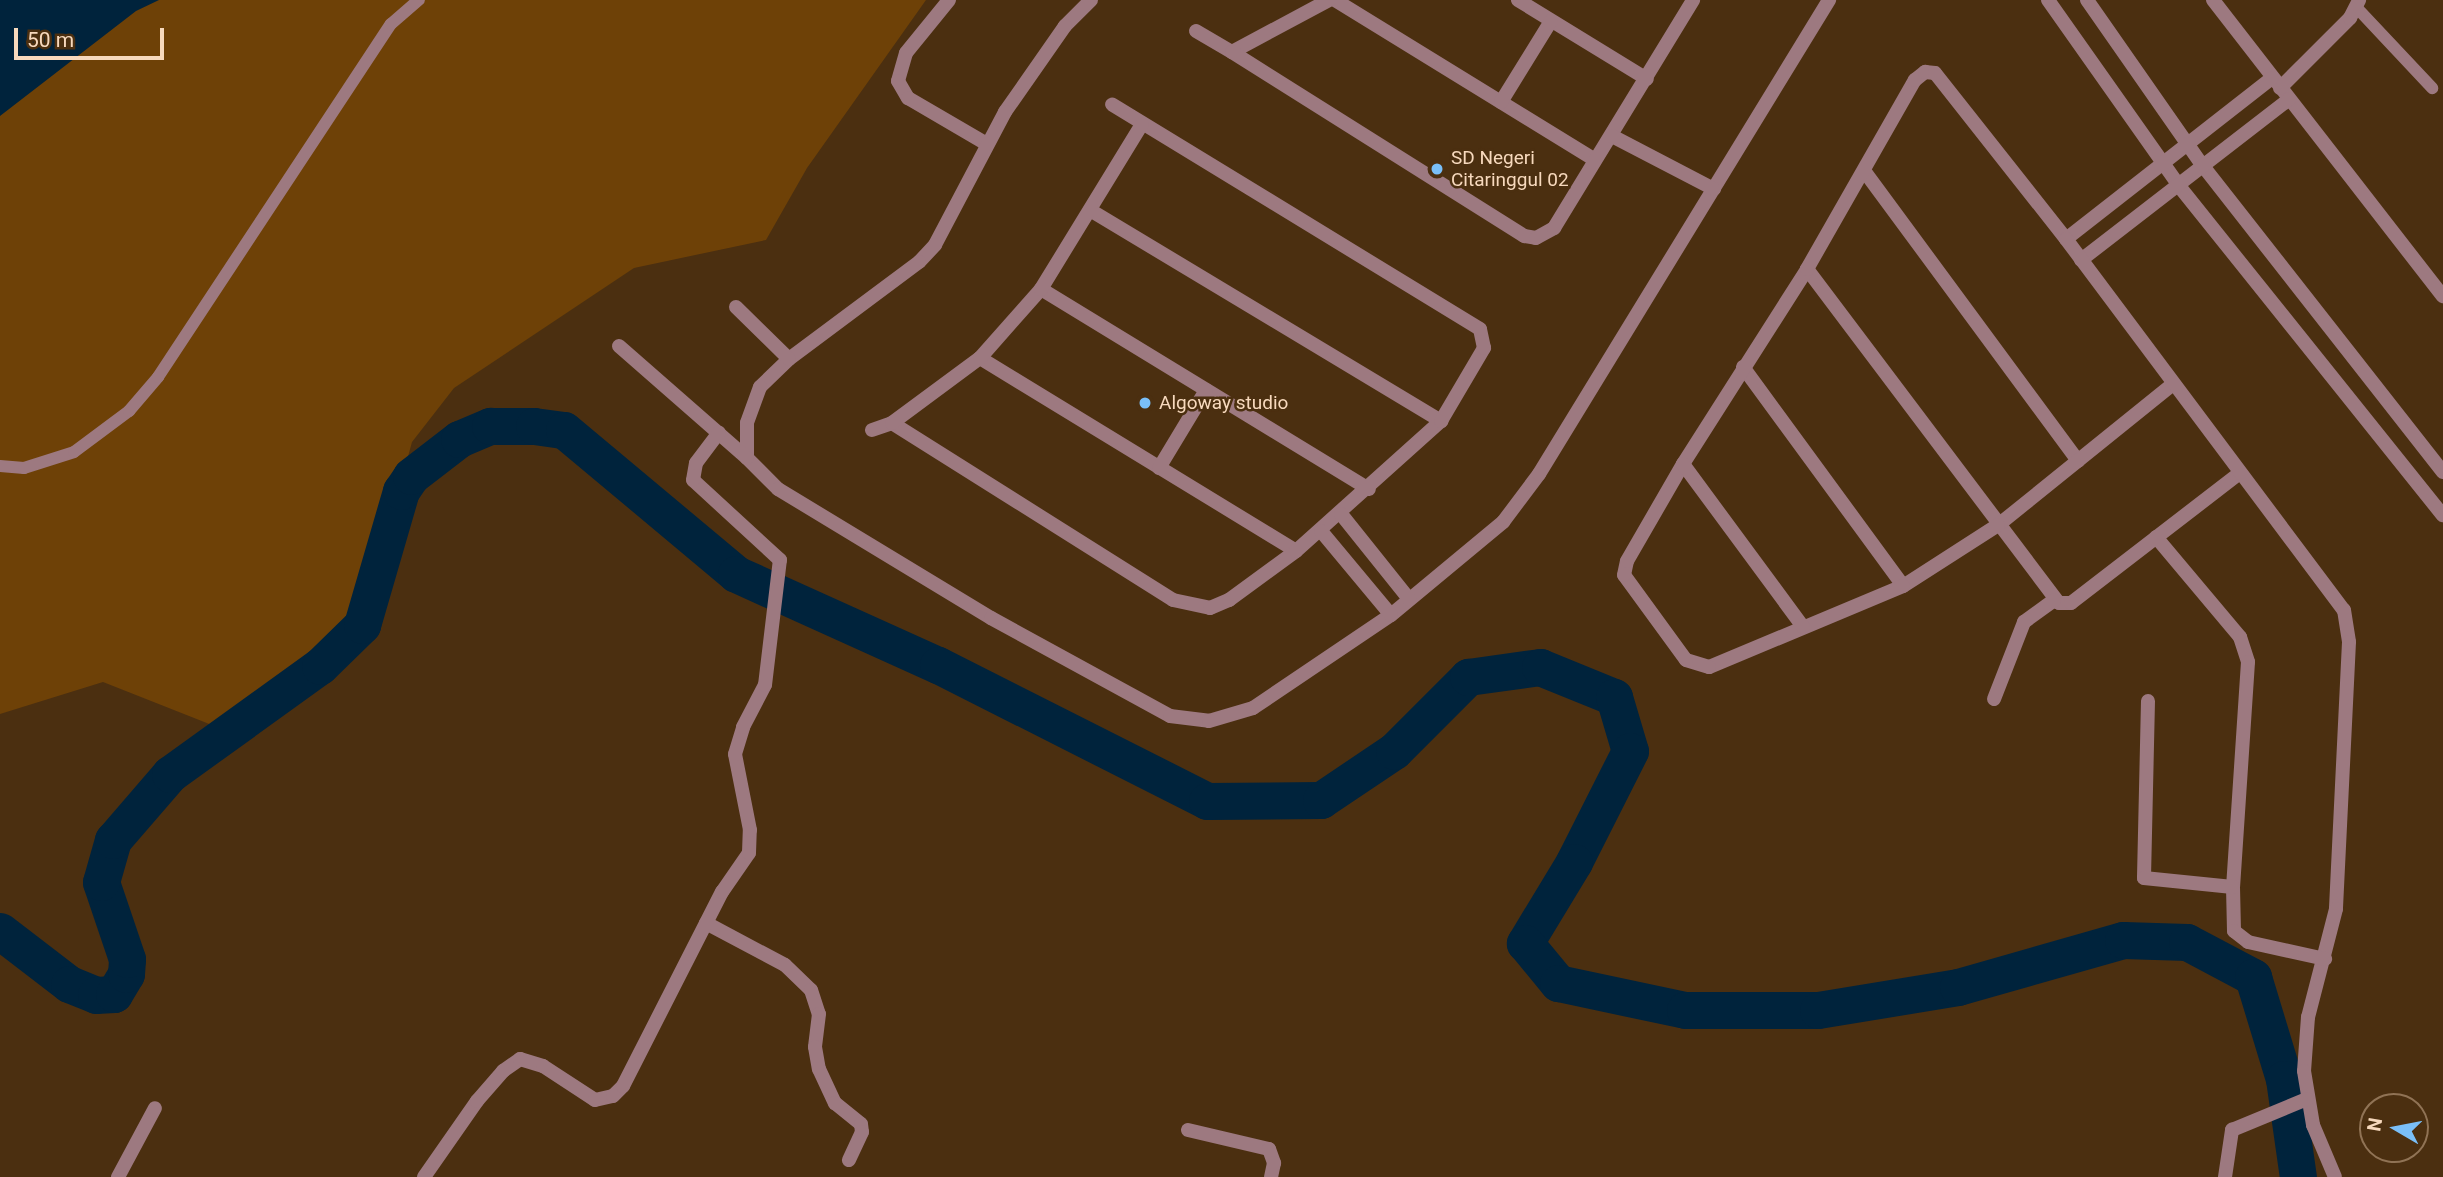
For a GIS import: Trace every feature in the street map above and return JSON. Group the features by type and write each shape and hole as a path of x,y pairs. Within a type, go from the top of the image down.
{"street":[{"path":"949,0 906,53 898,81 908,98 985,144"},
{"path":"747,458 745,441 751,405 770,374 927,253 949,225 985,144 1065,26 1091,0"},
{"path":"1231,52 1329,0"},
{"path":"1335,0 1595,160"},
{"path":"1518,0 1647,79"},
{"path":"1196,31 1524,236 1536,238 1554,228 1693,0"},
{"path":"619,346 747,458 778,489 991,618 1179,718 1209,722 1253,708 1391,615 1480,544 1519,501 1829,0"},
{"path":"2048,0 2162,164 2443,515"},
{"path":"2087,0 2203,166 2443,471"},
{"path":"2213,0 2443,296"},
{"path":"2081,260 2203,166 2280,89 2358,4"},
{"path":"1501,102 1551,20"},
{"path":"2173,384 1998,525 1903,586 1700,668 1686,660 1628,582 1627,561 1683,464 1866,172 1915,80 1925,72 1935,73 2066,239 2240,473 2338,598 2348,625 2336,909 2305,1043 2301,1101 2334,1177"},
{"path":"2066,239 2188,145 2280,89"},
{"path":"892,424 1172,600 1193,608 1210,608 1229,600 1321,531 1441,421 1484,348 1480,329 1112,104"},
{"path":"872,430 892,424 980,358 1041,289 1142,124"},
{"path":"1612,136 1714,189"},
{"path":"1866,172 2078,461"},
{"path":"1090,210 1441,421"},
{"path":"1807,269 2054,600 2071,603 2240,473"},
{"path":"1041,289 1369,489"},
{"path":"736,307 789,359"},
{"path":"980,358 1296,551"},
{"path":"1743,368 1903,586"},
{"path":"1159,468 1206,390"},
{"path":"424,1177 477,1101 503,1071 520,1059 543,1066 595,1100 613,1096 623,1086 706,923 749,853 750,830 735,754 743,727 765,685 780,560 694,480 696,463 719,433"},
{"path":"1683,464 1803,627"},
{"path":"1341,514 1409,599"},
{"path":"1321,531 1391,615"},
{"path":"2156,537 2245,649 2248,679 2232,920 2239,937 2325,958"},
{"path":"1994,698 2024,622 2054,600"},
{"path":"2148,701 2144,878 2233,887"},
{"path":"706,923 785,965 811,990 818,1014 815,1047 819,1069 835,1103 860,1124 862,1132 849,1160"},
{"path":"2225,1177 2229,1136 2243,1124 2301,1101"},
{"path":"118,1177 155,1108"},
{"path":"1188,1130 1269,1149 1274,1163 1270,1177"}],"lane":[{"path":"0,466 24,468 74,452 129,411 158,377 391,24 419,0"},
{"path":"2358,4 2432,88"}],"shaded area":[{"path":"0,0 926,0 807,168 766,240 634,268 454,388 412,442 362,625 320,666 227,731 103,682 0,714"}],"water":[{"path":"0,0 159,0 136,11 0,116"}],"waterway":[{"path":"0,931 69,984 96,995 114,994 126,974 127,959 101,882 113,840 170,774 320,666 362,625 401,491 411,476 459,439 490,426 534,426 564,430 736,574 938,665 1207,801 1321,800 1394,751 1468,677 1540,667 1614,697 1630,751 1574,862 1525,943 1558,983 1685,1010 1818,1010 1958,987 2123,940 2187,942 2253,977 2284,1079 2298,1177"}],"place":[{"name":"SD Negeri Citaringgul 02","path":"1437,169"},
{"name":"Algoway studio","path":"1145,403"}]}
